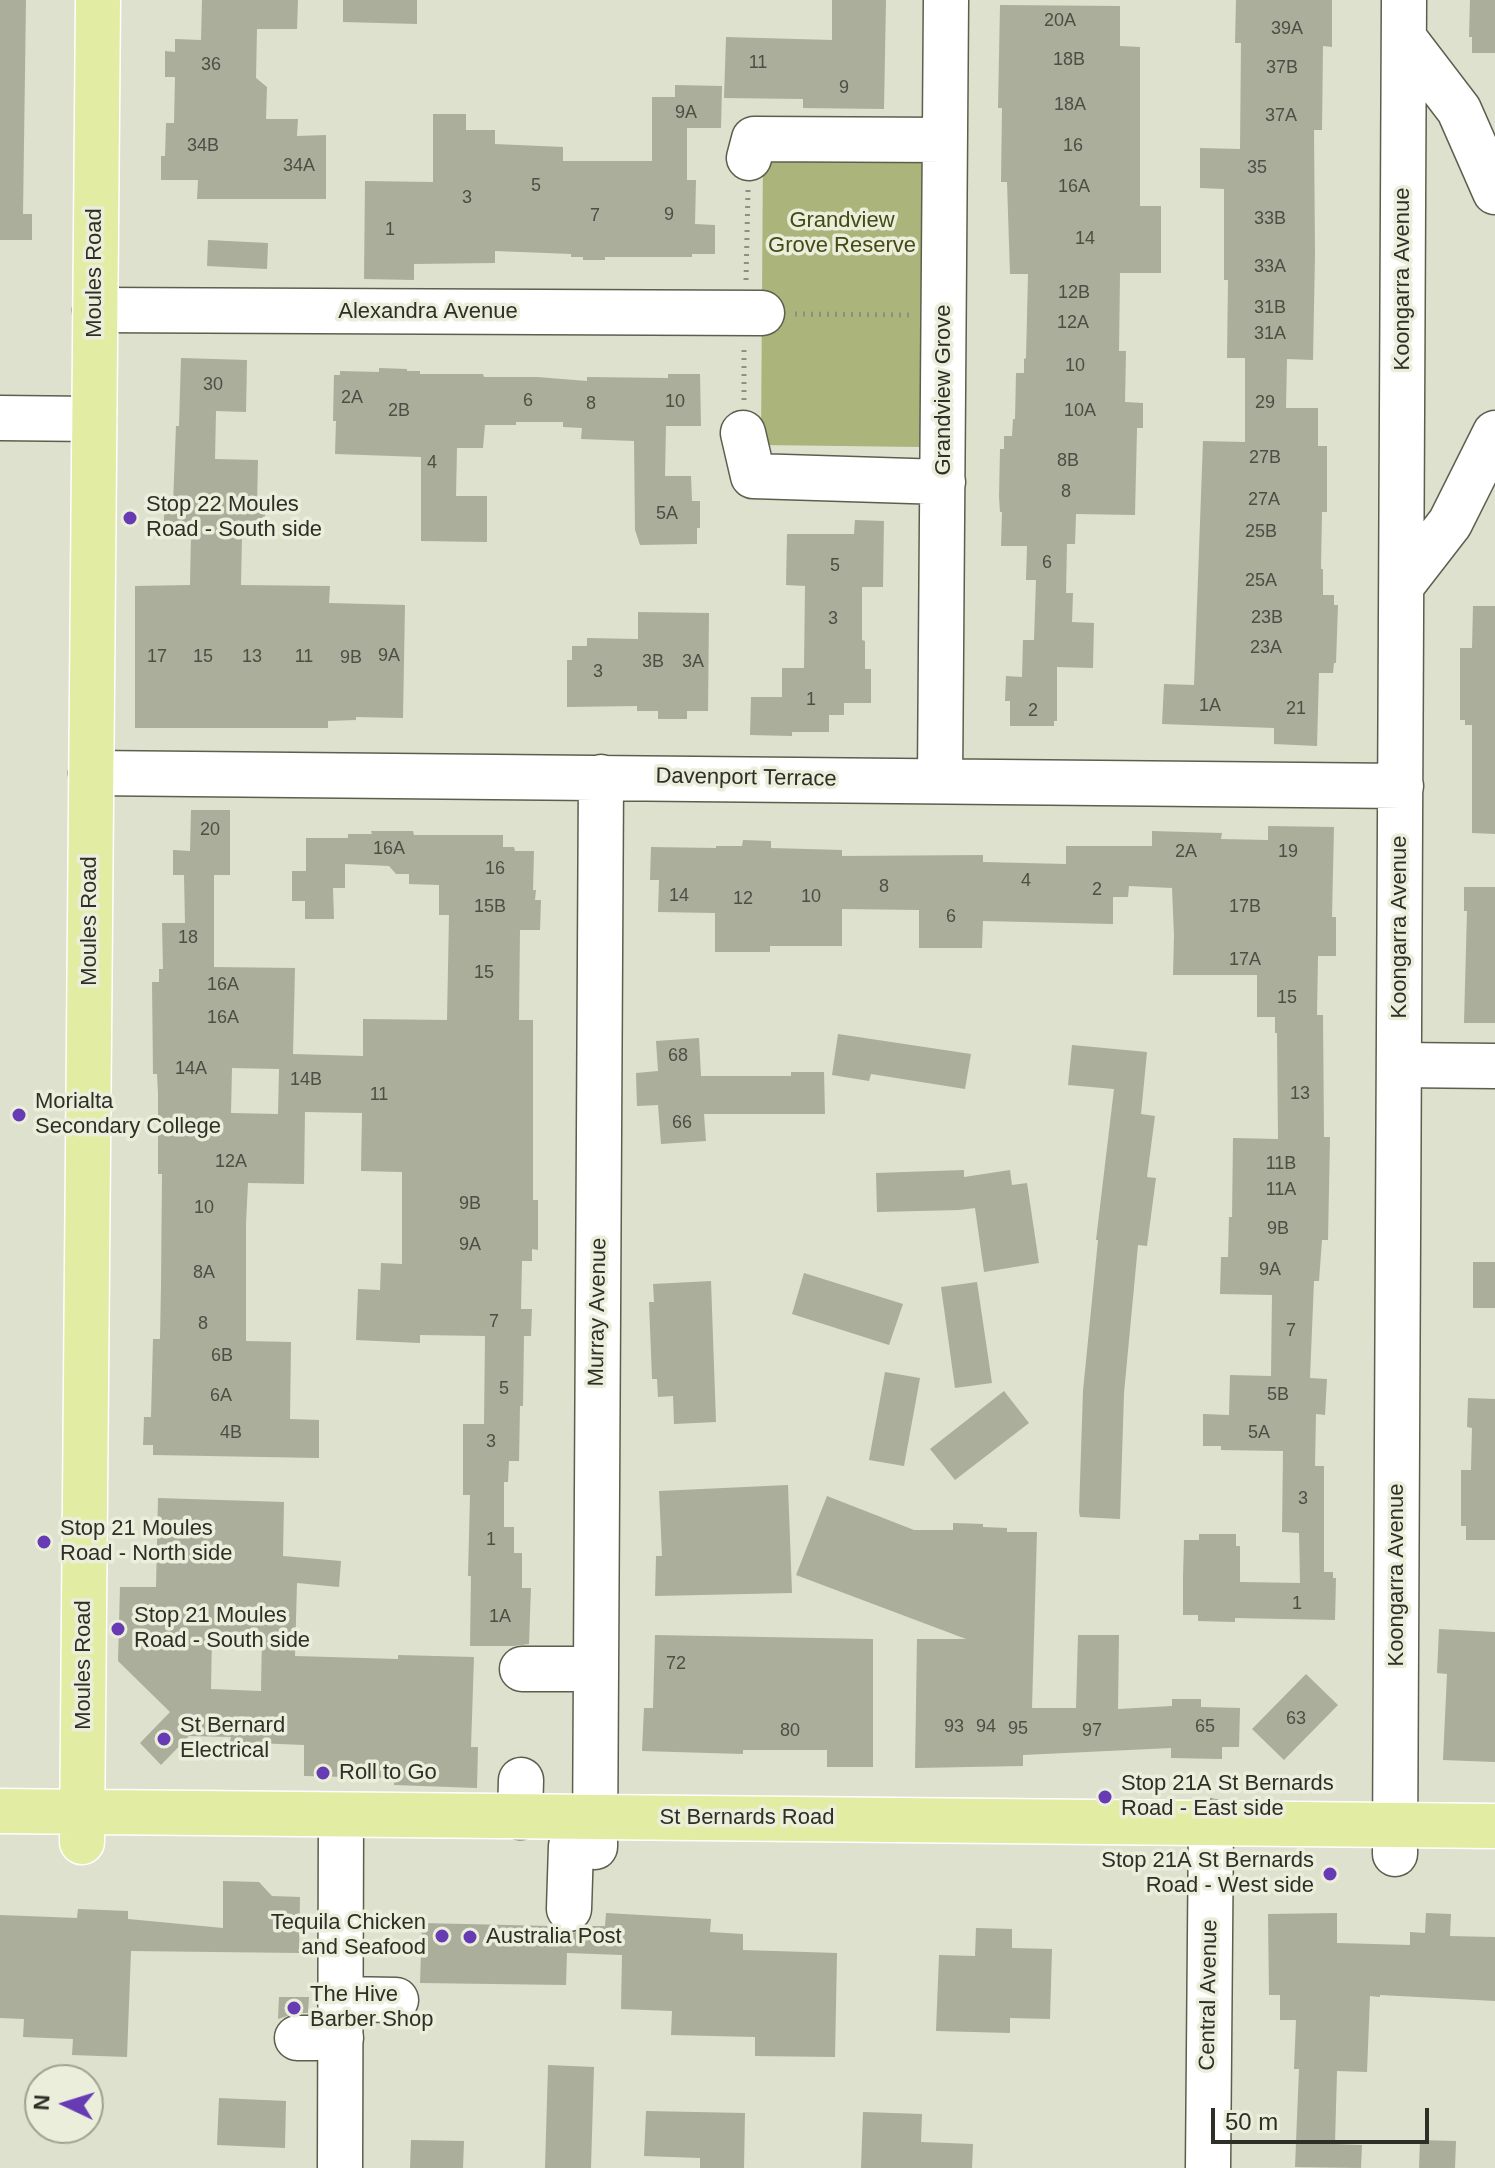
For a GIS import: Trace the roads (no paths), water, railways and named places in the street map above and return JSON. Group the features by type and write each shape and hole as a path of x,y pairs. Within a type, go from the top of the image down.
{"main road":[{"name":"Moules Road","path":"82,1827 98,0"},
{"name":"St Bernards Road","path":"341,1830 521,1799 587,1837"},
{"name":"St Bernards Road","path":"0,1811 82,1827"},
{"name":"St Bernards Road","path":"0,1841 82,1827 587,1837 1395,1839 1495,1826"},
{"name":"St Bernards Road","path":"1395,1839 1495,1855"}],"street":[{"name":"Grandview Grove","path":"940,780 946,0"},
{"path":"1404,19 1459,110 1495,192"},
{"name":"Koongarra Avenue","path":"1395,1839 1404,19"},
{"path":"749,158 754,139 945,140"},
{"name":"Alexandra Avenue","path":"95,310 762,313"},
{"path":"0,418 94,419"},
{"path":"743,433 753,476 943,482"},
{"path":"1402,585 1450,523 1495,433"},
{"name":"Davenport Terrace","path":"91,773 1401,786"},
{"name":"Murray Avenue","path":"569,1909 587,1837 595,1669 601,777"},
{"path":"1399,1065 1495,1066"},
{"path":"522,1669 595,1669"},
{"path":"340,2168 341,1830"},
{"name":"Central Avenue","path":"1208,2168 1211,1838"},
{"path":"297,2038 341,2018 396,2000"}],"place":[{"name":"Stop 22 Moules Road - South side","path":"130,518"},
{"name":"Morialta Secondary College","path":"19,1115"},
{"name":"Stop 21 Moules Road - North side","path":"44,1542"},
{"name":"Stop 21 Moules Road - South side","path":"118,1629"},
{"name":"St Bernard Electrical","path":"164,1739"},
{"name":"Roll to Go","path":"323,1773"},
{"name":"Stop 21A St Bernards Road - East side","path":"1105,1797"},
{"name":"Stop 21A St Bernards Road - West side","path":"1330,1874"},
{"name":"Tequila Chicken and Seafood","path":"442,1936"},
{"name":"Australia Post","path":"470,1937"},
{"name":"The Hive Barber Shop","path":"294,2008"}],"park label":[{"name":"Grandview Grove Reserve","path":"842,234"}]}
